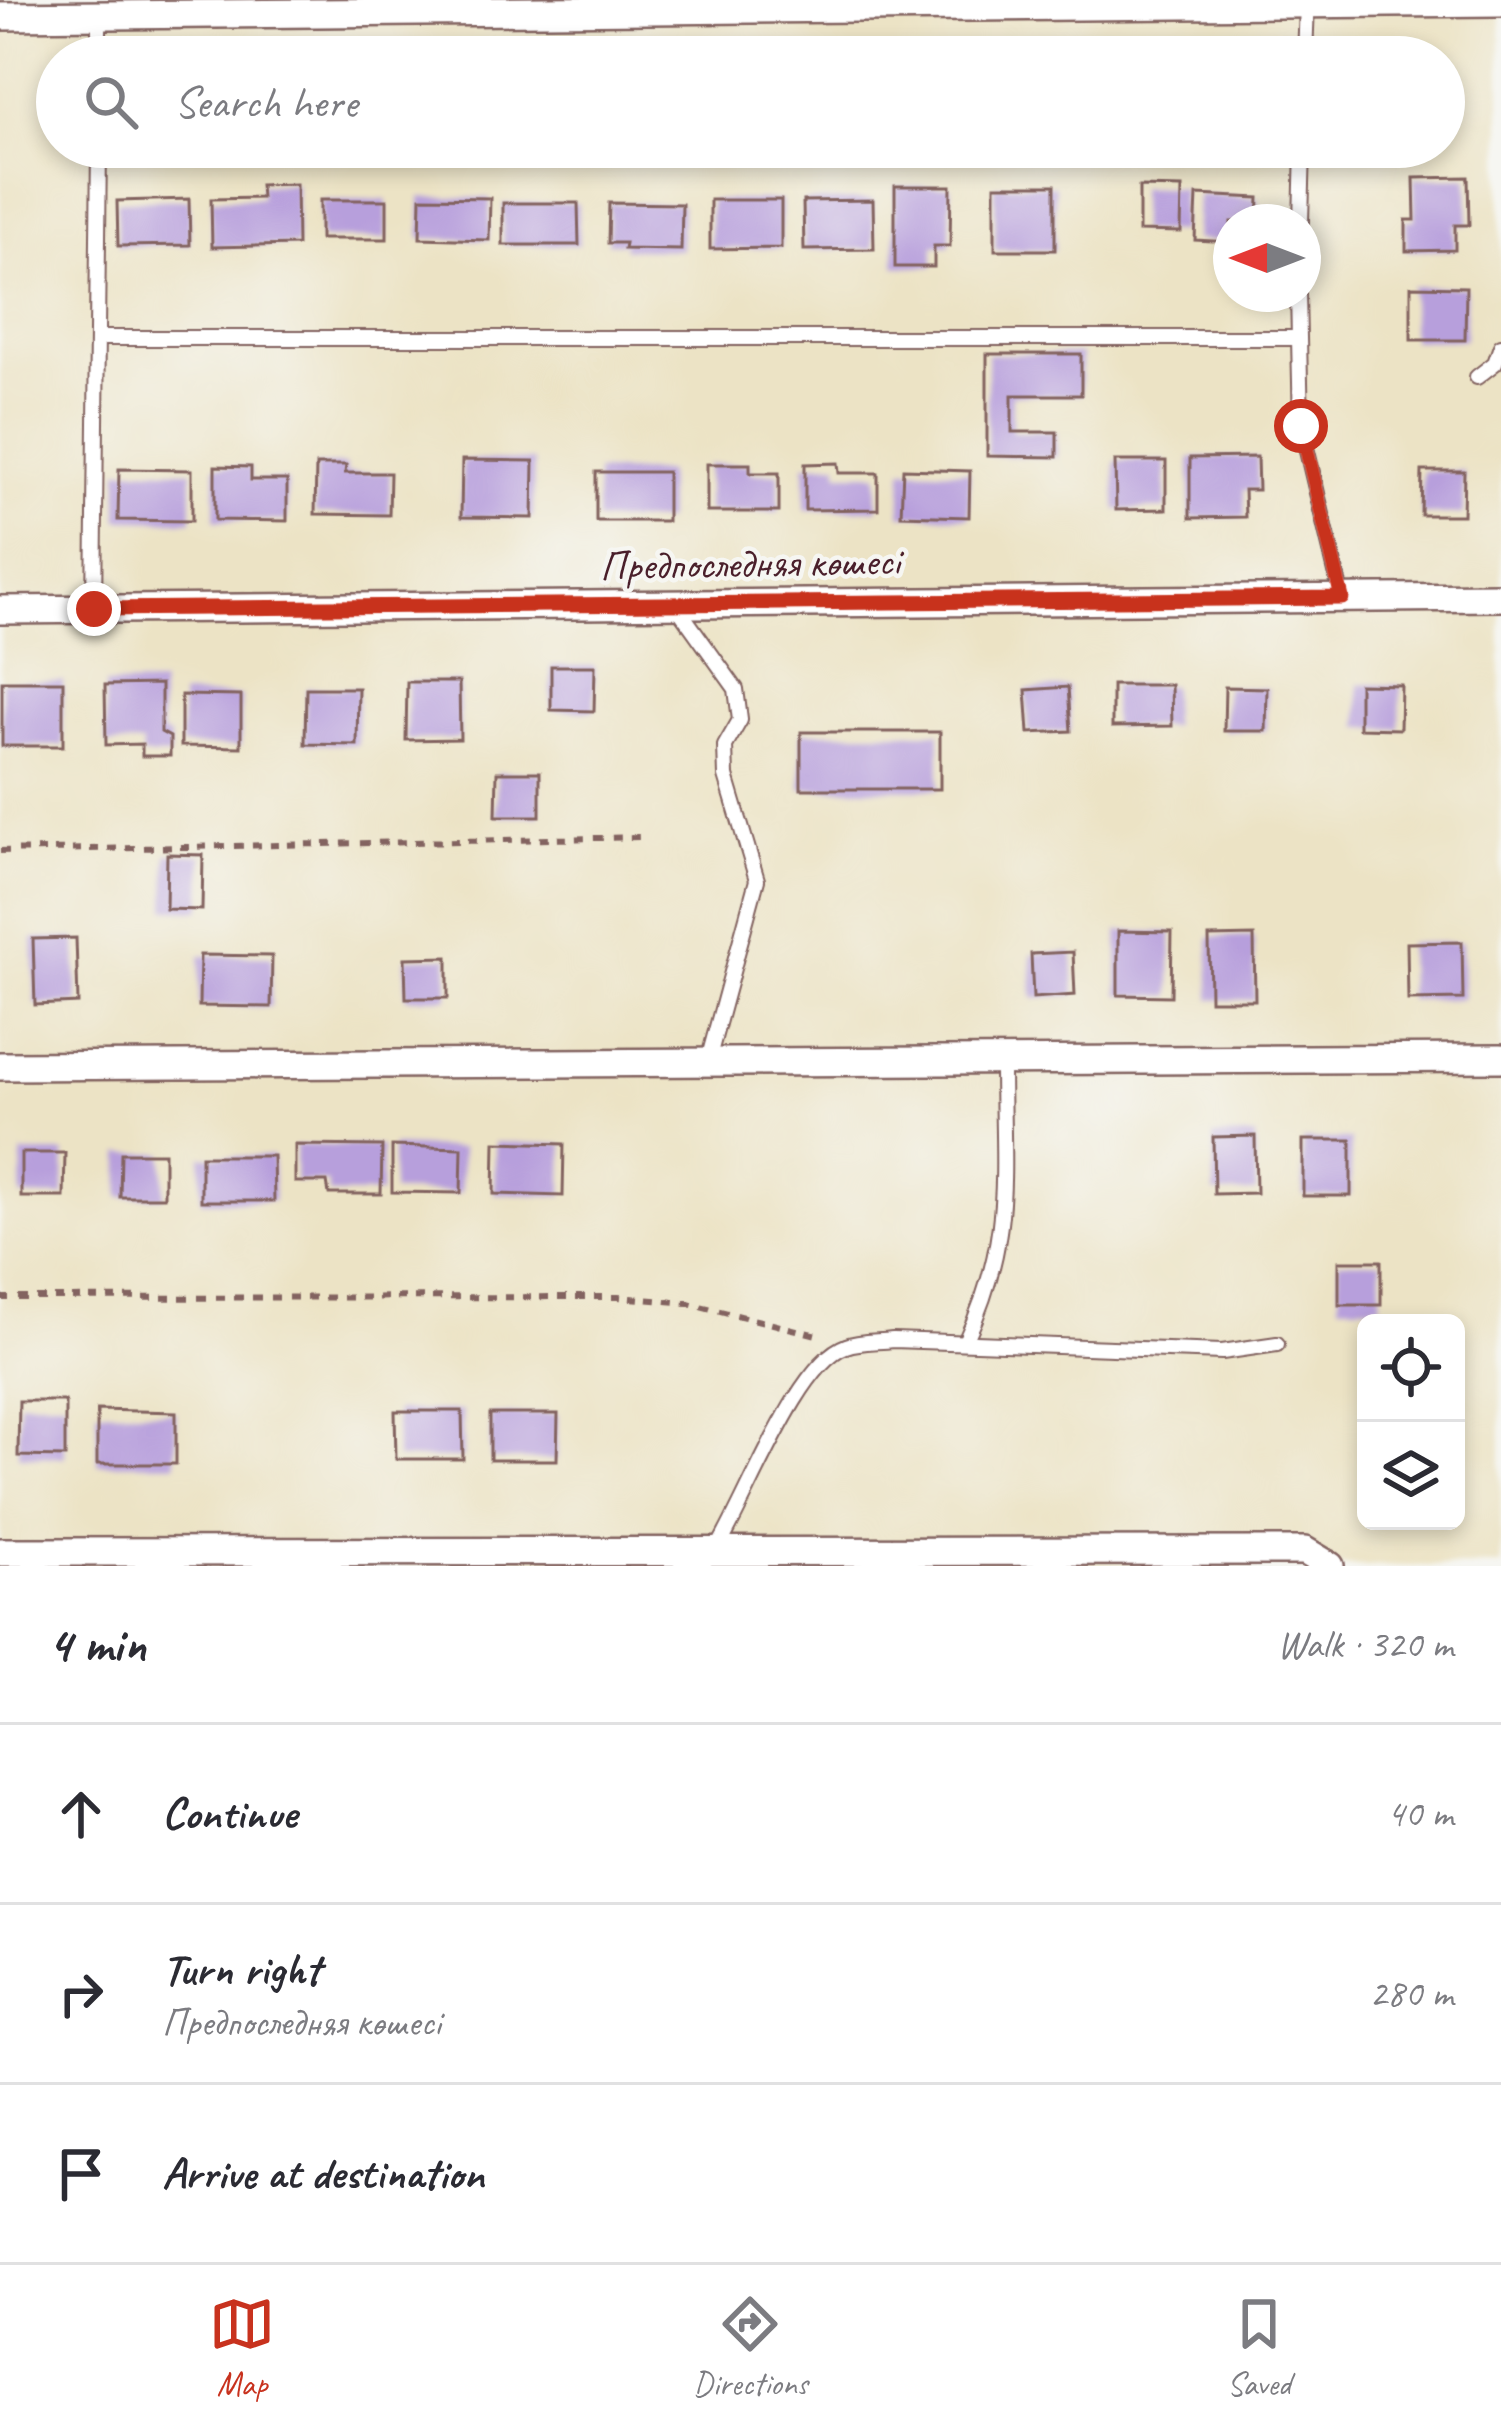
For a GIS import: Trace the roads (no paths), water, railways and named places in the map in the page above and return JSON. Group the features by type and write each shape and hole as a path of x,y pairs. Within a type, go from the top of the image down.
{"street":[{"path":"0,16 269,7 1501,2"},
{"name":"Предпоследняя көшесі","path":"0,610 1501,597"},
{"path":"0,1066 1501,1058"},
{"path":"0,1552 654,1557 717,1549 1305,1552 1330,1566"}],"lane":[{"path":"1306,36 1307,4"},
{"path":"99,15 99,36"},
{"path":"94,609 99,168"},
{"path":"1301,204 1302,168"},
{"path":"1297,312 1307,466 1342,598"},
{"path":"98,338 1296,338"},
{"path":"1477,377 1496,363 1501,346"},
{"path":"675,604 736,689 740,719 724,746 726,776 757,880 707,1064"},
{"path":"965,1342 989,1290 1004,1229 1002,1063"},
{"path":"717,1549 746,1502 802,1383 824,1357 848,1345 965,1342 1222,1352 1277,1344"}]}
